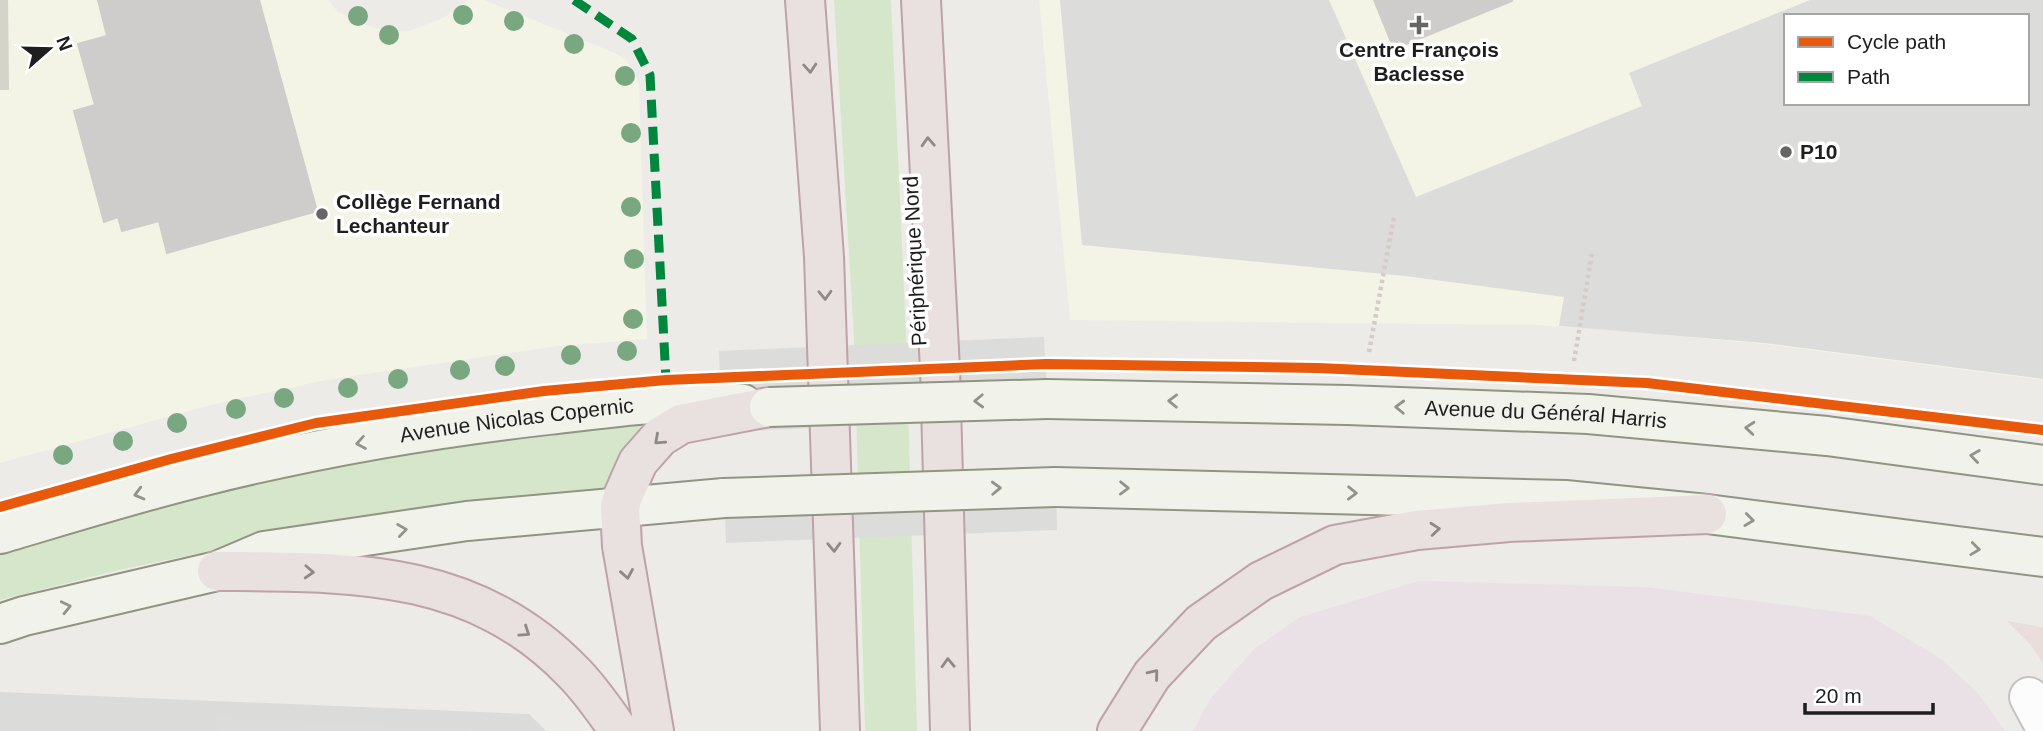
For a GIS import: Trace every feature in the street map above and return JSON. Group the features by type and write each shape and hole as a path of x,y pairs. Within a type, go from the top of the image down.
{"highway":[{"path":"805,0 824,257 840,731"},
{"name":"Périphérique Nord","path":"920,0 940,369 950,731"},
{"path":"654,731 622,546 620,507 638,462 660,438 681,424 721,409 769,407"},
{"path":"1117,731 1152,675 1201,623 1261,581 1335,545 1417,530 1496,523 1707,514"},
{"path":"216,572 299,572 400,580 438,590 494,611 543,644 573,672 619,731"}],"main road":[{"name":"Avenue du Général Harris","path":"769,407 1047,399 1360,405 1588,414 1827,436 2043,465"},
{"name":"Avenue Nicolas Copernic","path":"0,534 205,476 354,444 481,423 667,403 721,409"},
{"path":"0,624 24,616 216,572 264,551 467,521 724,498 1056,486 1565,499 1707,514 2043,557"}],"path":[{"path":"1369,352 1394,217"},
{"path":"1574,361 1592,253"}],"shaded area":[{"path":"0,0 8,0 9,90 0,90"},
{"name":"Collège Fernand Lechanteur","path":"8,0 328,0 338,12 357,22 386,31 409,31 445,17 468,0 484,0 615,53 626,60 639,84 647,339 558,346 326,380 214,404 0,463 0,90 9,89"},
{"path":"1039,0 2043,0 2043,380 1764,344 1532,325 1070,320"},
{"name":"P10","path":"1060,0 1329,0 1416,197 1642,106 1629,73 1810,0 2043,0 2043,379 1764,343 1559,326 1564,297 1405,276 1082,245"},
{"path":"1419,581 1646,587 1870,616 1941,659 1978,693 2005,731 1193,731 1211,698 1254,649 1300,617"},
{"path":"2007,621 2043,627 2043,663 2030,644"},
{"path":"0,692 529,714 546,731 0,731"},
{"path":"212,717 480,731 220,731"}],"green space":[{"path":"834,0 891,0 906,336 917,731 865,731 854,338"},
{"path":"670,413 609,497 230,547 123,569 0,600 0,547 269,471"}],"pier":[{"path":"1044,337 1048,418 722,432 719,351"},
{"path":"724,486 1056,487 1057,530 726,543"}],"building":[{"path":"98,0 259,0 317,211 167,253 159,221 122,231 118,217 104,222 74,111 95,105 78,44 107,36"},
{"name":"Centre François Baclesse","path":"1374,0 1511,0 1512,1 1394,49"}],"marked path":[{"path":"574,0 632,39 650,75 666,380"}],"cycle path":[{"path":"0,507 171,459 316,423 544,391 666,380 1046,364 1318,368 1647,383 2043,430"}],"place":[{"name":"Centre François Baclesse","path":"1419,25"},
{"name":"P10","path":"1786,152"},
{"name":"Collège Fernand Lechanteur","path":"322,214"}]}
